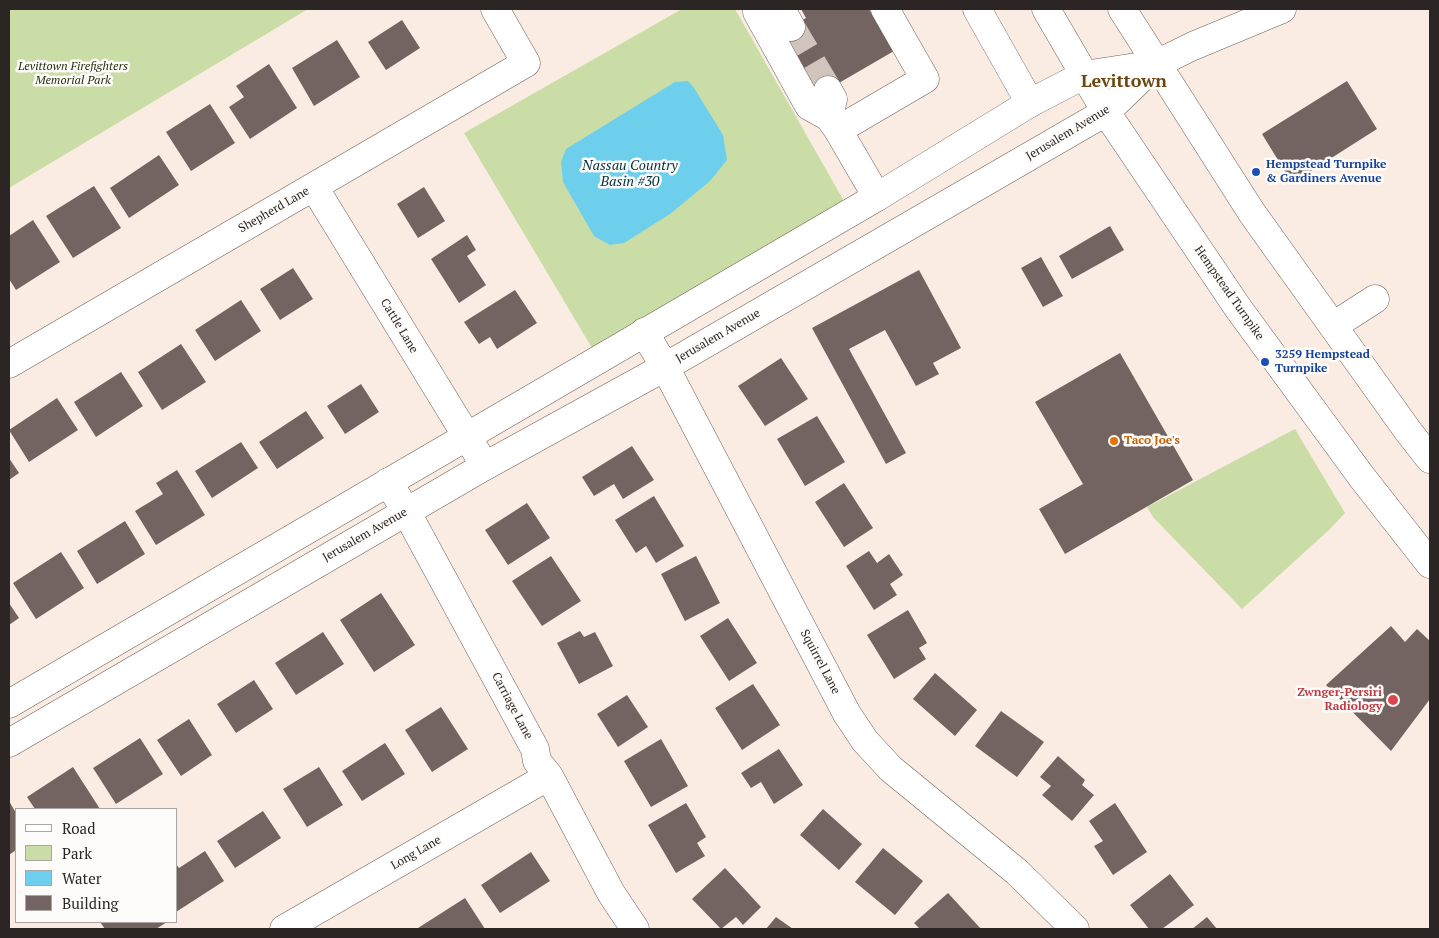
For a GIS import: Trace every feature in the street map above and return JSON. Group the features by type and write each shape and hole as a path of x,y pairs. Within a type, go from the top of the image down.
{"main road":[{"name":"Shepherd Lane","path":"9,364 526,63 495,9"},
{"path":"757,9 810,106 834,124 877,197"},
{"path":"834,124 924,79 885,9"},
{"path":"977,9 1030,103"},
{"name":"Hempstead Turnpike","path":"1046,9 1106,112 1238,308 1361,476 1430,564"},
{"path":"1122,9 1252,213 1430,459"},
{"path":"9,704 877,197 1030,103 1084,75 1156,64 1193,46 1282,9"},
{"name":"Jerusalem Avenue","path":"9,743 406,511 665,367 1106,112 1156,64"},
{"path":"828,90 833,99 834,124"},
{"name":"Cattle Lane","path":"314,187 485,466"},
{"path":"1333,326 1374,299"},
{"name":"Squirrel Lane","path":"644,332 665,367 847,714 865,742 891,769 1017,872 1075,929"},
{"name":"Carriage Lane","path":"388,482 406,511 535,749 537,761 549,776 611,893 635,929"},
{"name":"Long Lane","path":"284,929 549,776"}],"green space":[{"name":"Levittown Firefighters Memorial Park","path":"9,9 308,9 9,188"},
{"path":"682,9 735,9 845,203 592,348 464,133"},
{"path":"1295,429 1345,513 1242,609 1153,517 1147,507"}],"water":[{"name":"Nassau Country Basin #30","path":"688,81 723,135 727,160 710,181 670,214 624,243 610,245 594,236 563,182 561,162 566,149 675,82"}],"building":[{"path":"801,9 869,9 894,51 813,98 776,35 806,18"},
{"path":"402,20 420,48 386,70 368,42"},
{"path":"337,40 360,77 314,106 292,68"},
{"path":"269,64 297,108 250,139 229,107 244,97 236,86"},
{"path":"1347,81 1377,129 1292,183 1262,134"},
{"path":"210,104 235,143 191,171 166,132"},
{"path":"159,155 179,185 129,218 110,188"},
{"path":"94,186 121,228 73,258 46,216"},
{"path":"424,187 445,221 418,238 397,204"},
{"path":"33,220 60,262 16,290 9,279 9,236"},
{"path":"1110,226 1124,250 1072,279 1059,256"},
{"path":"467,235 476,250 467,256 486,285 459,303 431,259"},
{"path":"1041,257 1063,296 1043,307 1021,268"},
{"path":"293,268 313,299 280,320 260,289"},
{"path":"919,270 961,348 933,363 939,374 916,386 885,330 849,349 906,453 886,464 812,328"},
{"path":"515,290 537,323 497,349 490,337 479,344 464,322"},
{"path":"241,300 261,331 215,361 195,330"},
{"path":"181,344 206,382 162,410 138,372"},
{"name":"Taco Joe's","path":"1120,353 1193,480 1065,554 1039,509 1083,484 1035,402"},
{"path":"781,358 808,399 765,426 738,386"},
{"path":"121,372 143,406 96,437 74,402"},
{"path":"361,384 379,412 345,434 327,406"},
{"path":"57,398 78,430 29,462 9,430"},
{"path":"306,411 324,438 277,469 259,442"},
{"path":"817,416 845,462 805,486 777,439"},
{"path":"241,442 258,468 212,498 195,471"},
{"path":"632,446 654,480 623,499 614,484 594,496 582,477"},
{"path":"9,458 19,473 9,480"},
{"path":"177,470 205,515 156,545 135,511 163,494 156,483"},
{"path":"844,483 873,528 844,547 815,502"},
{"path":"654,496 684,546 656,563 646,546 636,553 615,520"},
{"path":"527,503 550,538 508,565 485,530"},
{"path":"125,521 145,554 97,584 77,551"},
{"path":"869,551 877,563 889,554 903,575 890,584 897,595 874,610 846,566"},
{"path":"61,552 84,588 36,619 13,583"},
{"path":"551,556 581,601 542,626 512,581"},
{"path":"696,556 720,603 685,621 661,574"},
{"path":"381,593 415,645 374,672 340,620"},
{"path":"9,603 19,618 9,625"},
{"path":"908,610 927,643 919,648 926,659 894,679 867,635"},
{"path":"728,618 757,663 729,681 700,636"},
{"path":"1391,626 1405,642 1417,629 1430,641 1430,699 1391,751 1326,685"},
{"path":"580,631 584,637 595,632 613,666 579,684 557,643"},
{"path":"323,632 344,664 296,695 275,663"},
{"path":"935,673 977,710 955,736 913,699"},
{"path":"254,680 273,709 236,733 217,704"},
{"path":"753,684 780,725 742,750 715,708"},
{"path":"627,695 648,727 618,747 597,714"},
{"path":"441,707 468,749 432,772 405,730"},
{"path":"1001,711 1044,742 1017,777 975,746"},
{"path":"189,719 212,755 181,776 157,740"},
{"path":"140,738 163,774 116,804 93,768"},
{"path":"661,739 688,786 651,807 624,761"},
{"path":"385,743 405,774 362,801 342,771"},
{"path":"779,749 803,785 774,804 761,782 751,788 741,773"},
{"path":"1058,756 1085,780 1082,785 1094,795 1072,821 1042,795 1051,786 1040,777"},
{"path":"73,767 99,808 34,808 27,797"},
{"path":"319,767 343,805 307,827 283,789"},
{"path":"9,801 15,811 15,851 9,855"},
{"path":"686,803 706,837 697,843 705,856 676,873 648,825"},
{"path":"1115,803 1147,852 1113,875 1094,846 1103,841 1089,821"},
{"path":"823,809 862,844 839,870 800,835"},
{"path":"263,811 281,838 235,868 217,841"},
{"path":"883,848 923,881 895,915 855,882"},
{"path":"205,851 224,881 178,911 178,867 179,868"},
{"path":"531,852 550,881 500,913 481,885"},
{"path":"725,868 761,907 743,925 736,917 721,929 692,899"},
{"path":"1170,874 1194,905 1162,929 1149,929 1130,905"},
{"path":"948,893 981,929 920,929 914,923"},
{"path":"465,898 485,929 418,928"},
{"path":"776,917 793,929 766,929"},
{"path":"1207,917 1217,929 1192,929"},
{"path":"101,923 165,923 156,929 105,929"}],"tunnel":[{"path":"791,27 828,90"}],"place":[{"name":"Hempstead Turnpike & Gardiners Avenue","path":"1256,172"},
{"name":"3259 Hempstead Turnpike","path":"1265,362"},
{"name":"Taco Joe's","path":"1114,441"},
{"name":"Zwnger-Persiri Radiology","path":"1393,700"}],"district":[{"name":"Levittown","path":"1124,82"}]}
